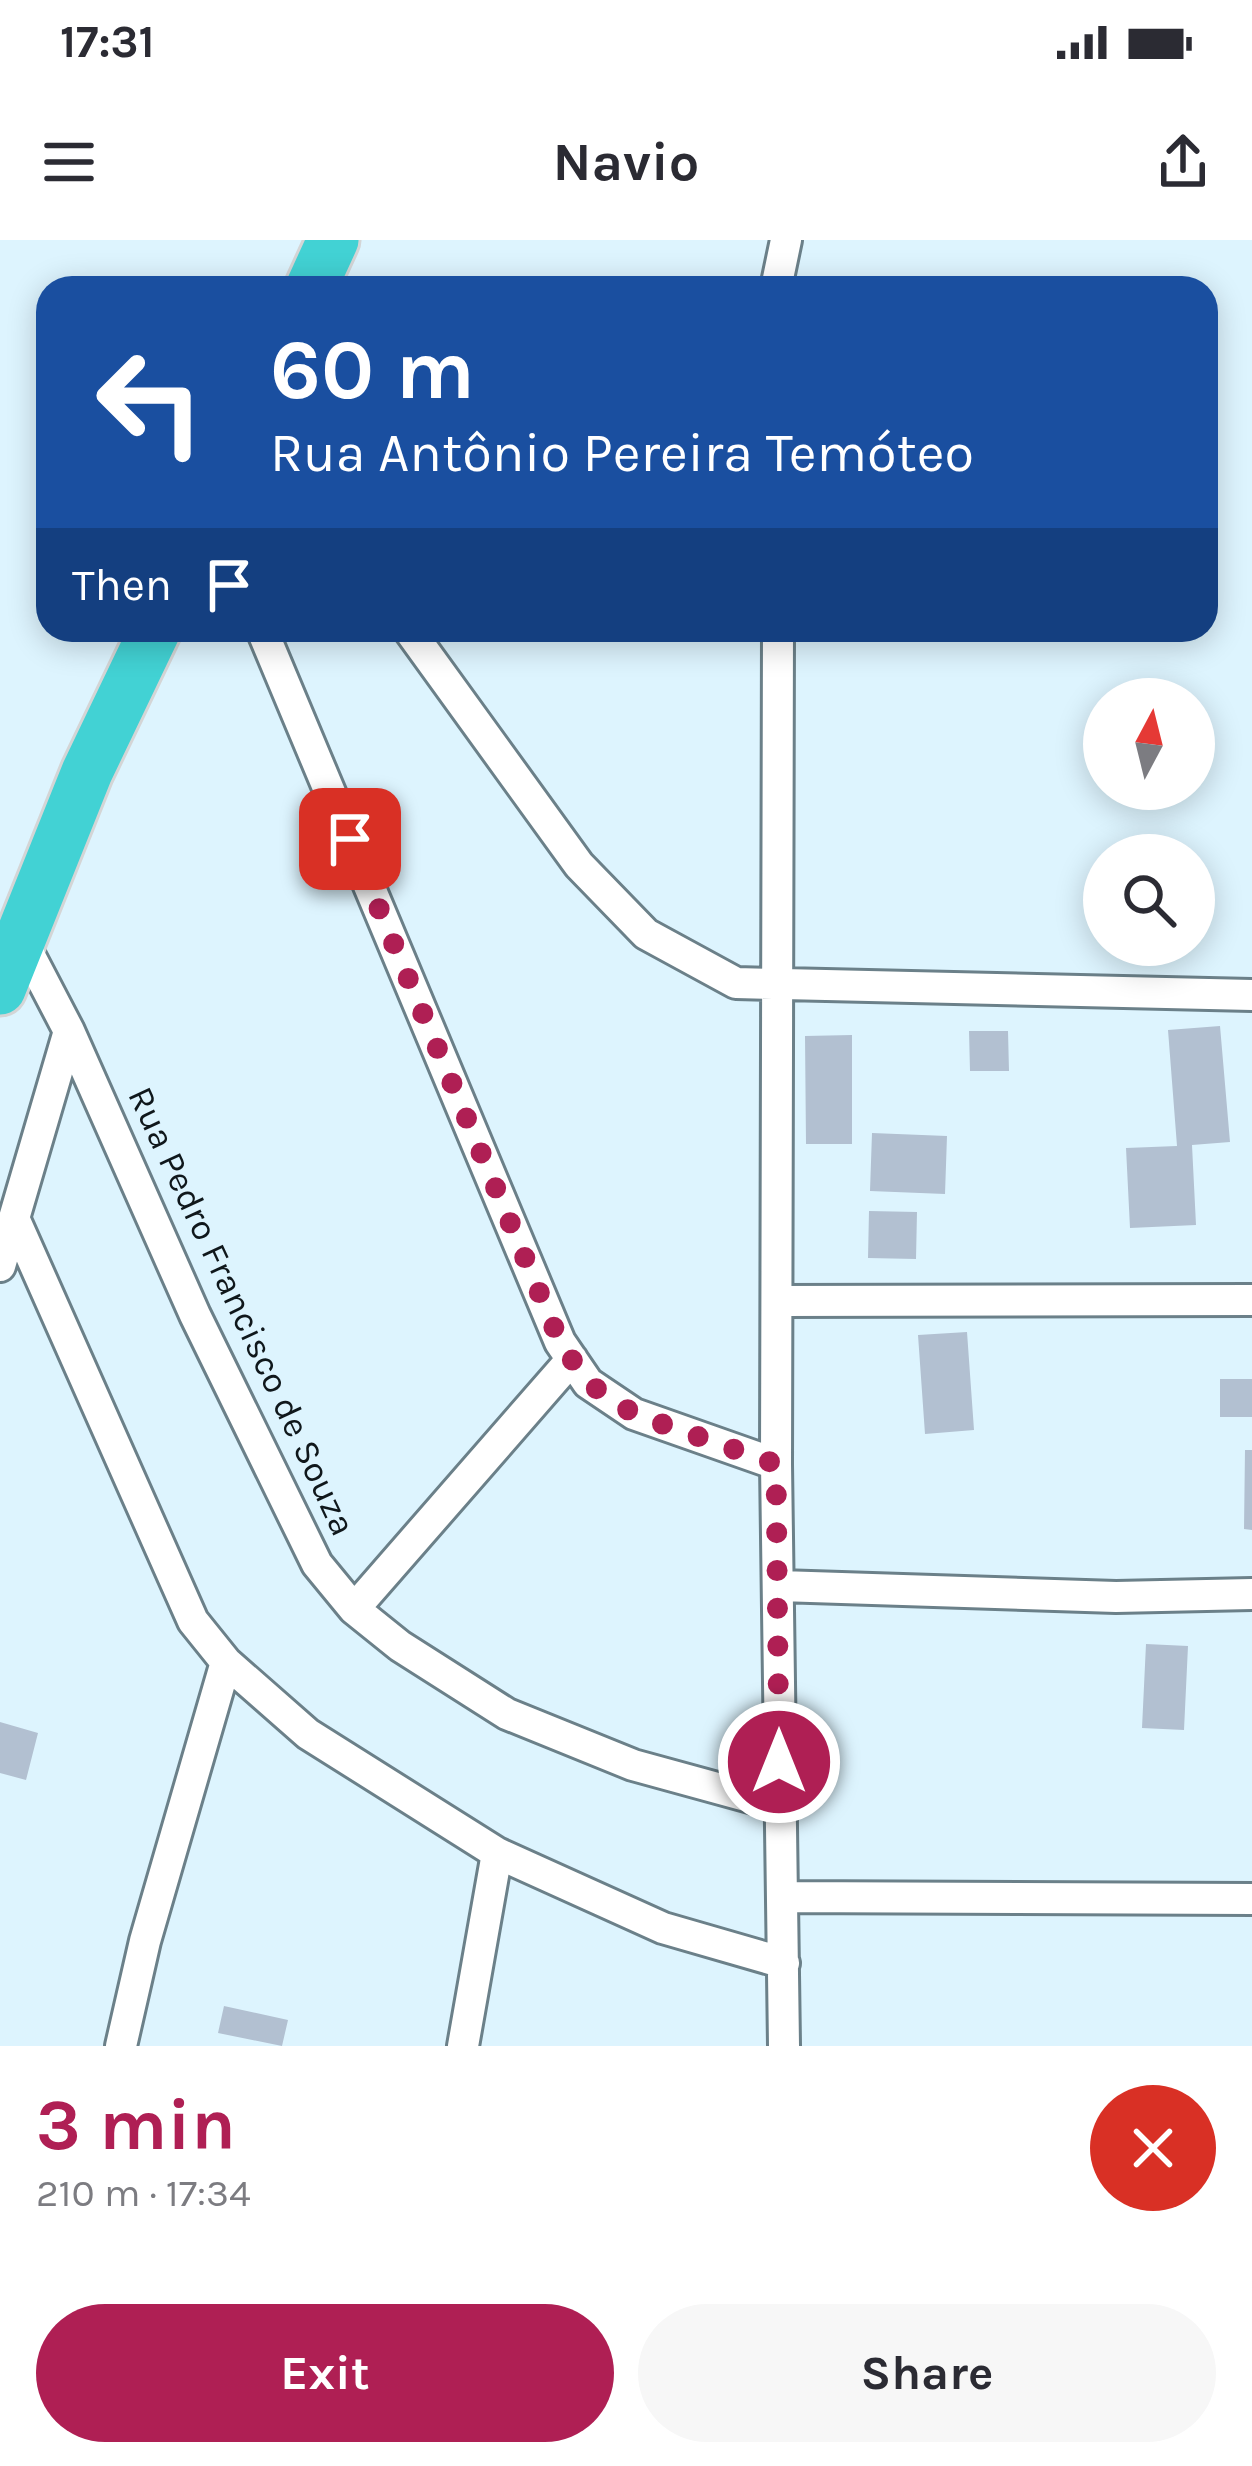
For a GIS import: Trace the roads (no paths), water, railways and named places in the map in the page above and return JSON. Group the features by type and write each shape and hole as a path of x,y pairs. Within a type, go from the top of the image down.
{"highway":[{"path":"316,276 333,240"},
{"path":"0,989 87,772 149,642"}],"street":[{"path":"778,276 786,240"},
{"path":"267,642 560,1342 588,1383 634,1414 776,1464"},
{"path":"418,642 579,865 646,934 736,983 1252,995"},
{"path":"778,642 776,1464 784,2046"},
{"name":"Rua Pedro Francisco de Souza","path":"20,938 69,1031 195,1315 317,1564 353,1609 400,1646 507,1714 633,1765 779,1805"},
{"path":"0,1266 69,1031"},
{"path":"14,1218 193,1622 226,1662 308,1734 497,1853 663,1928 784,1963"},
{"path":"779,1301 1252,1300"},
{"path":"353,1609 572,1359"},
{"path":"780,1586 1116,1597 1252,1594"},
{"path":"121,2046 145,1941 226,1662"},
{"path":"463,2046 497,1853"},
{"path":"782,1897 1252,1899"}]}
